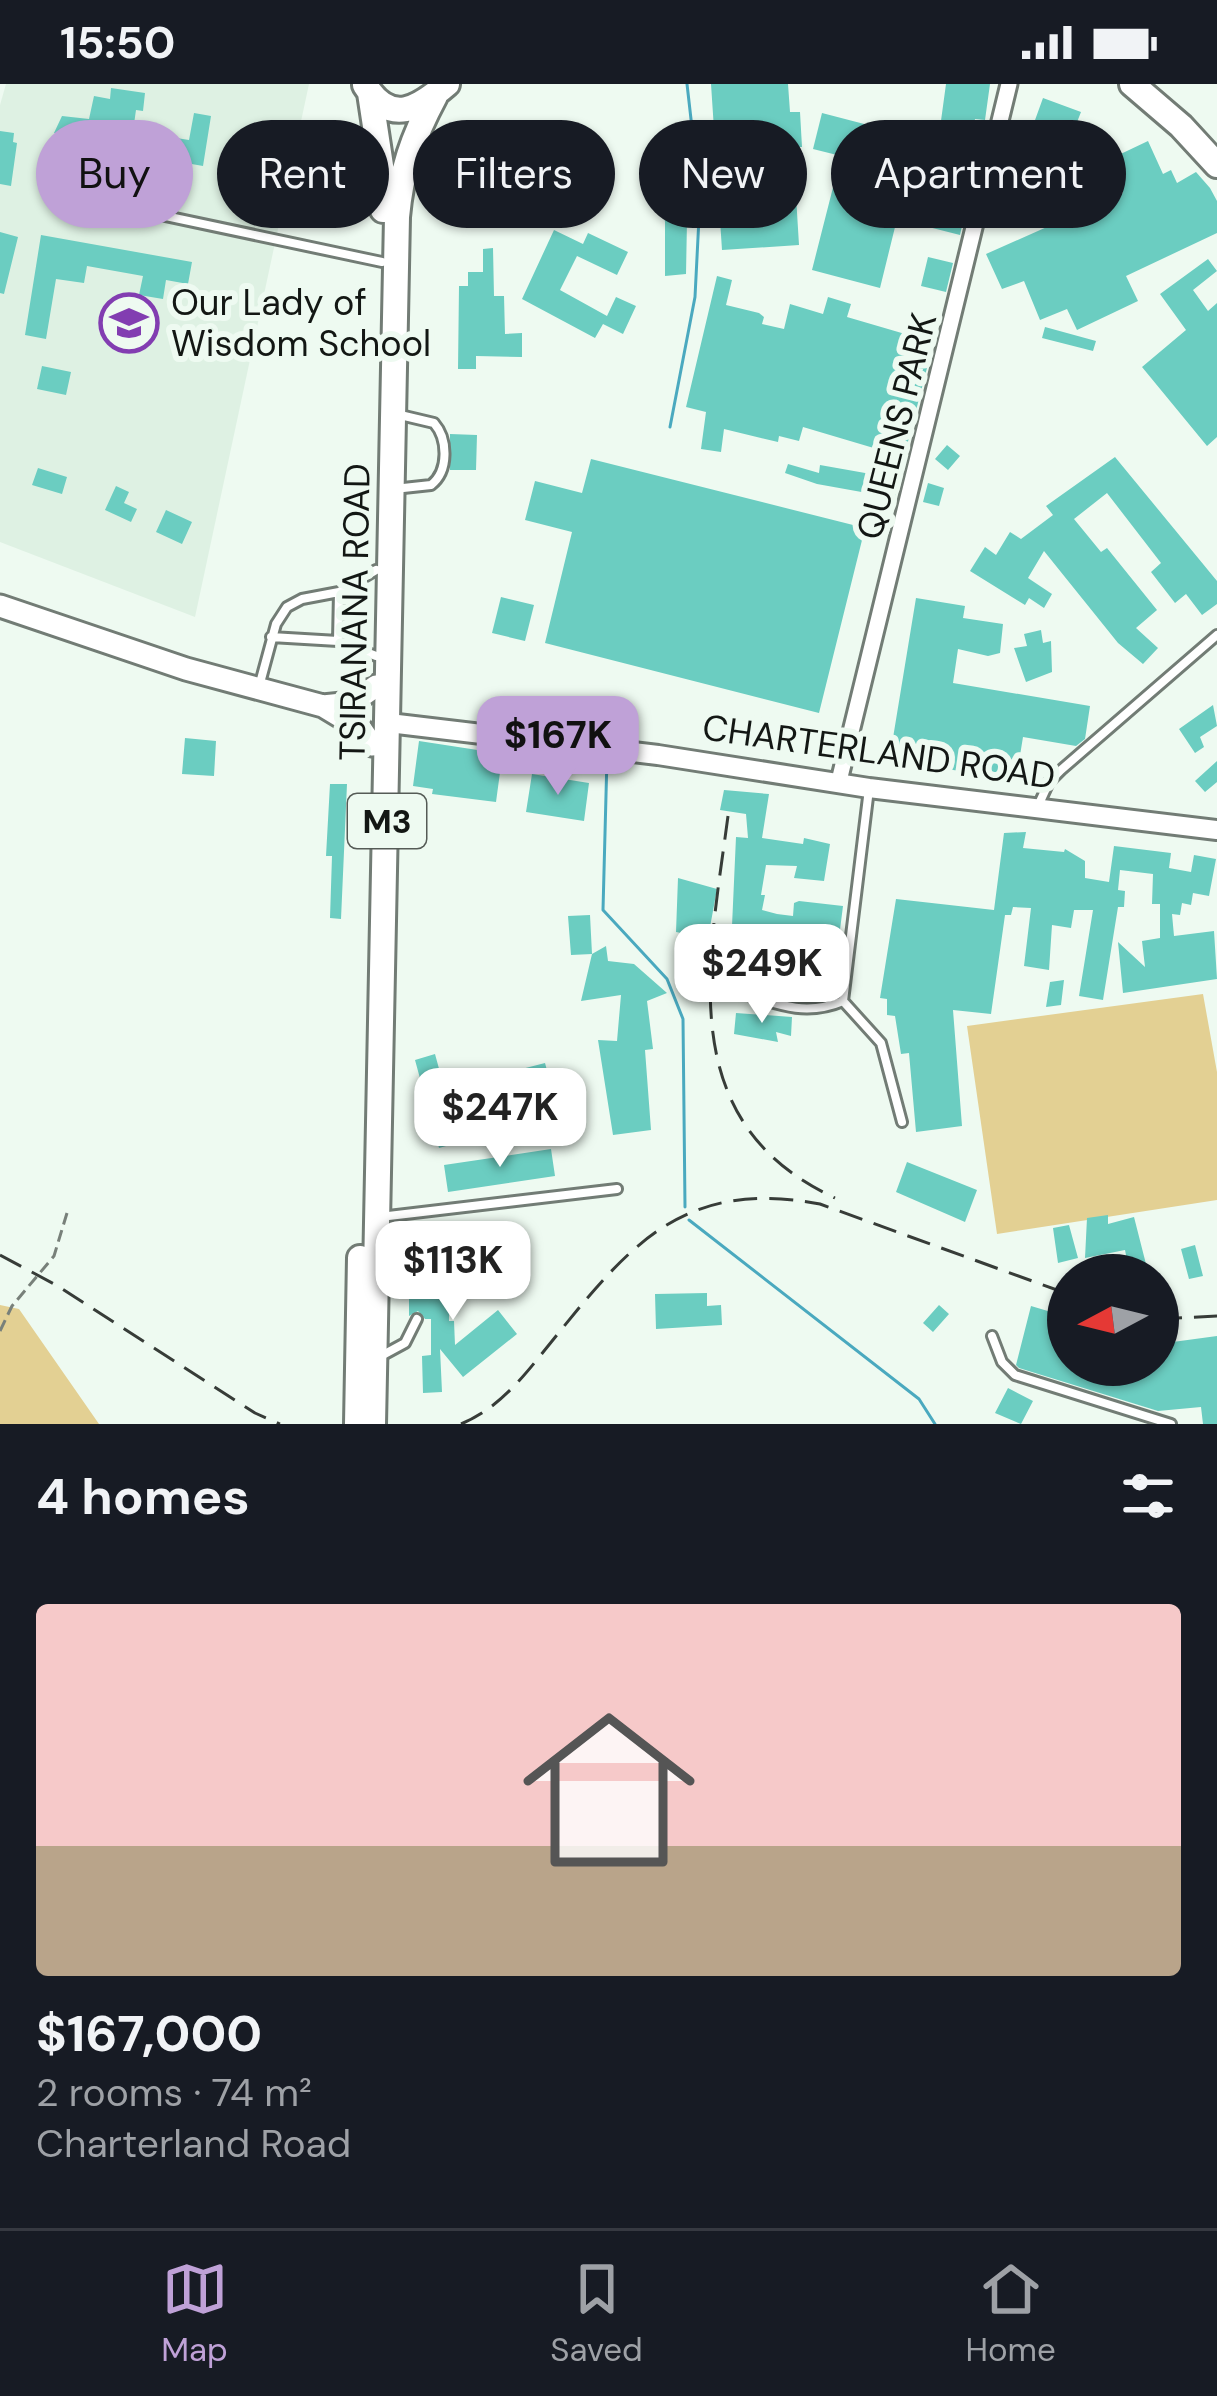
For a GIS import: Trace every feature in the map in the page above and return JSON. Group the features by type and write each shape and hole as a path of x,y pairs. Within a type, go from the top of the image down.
{"highway":[{"path":"1132,84 1217,165"},
{"name":"M3","path":"367,88 396,109 417,107 441,88"},
{"name":"TSIRANANA ROAD","path":"357,1424 383,179 367,88"},
{"name":"TSIRANANA ROAD","path":"373,1424 401,177 410,142 441,88"}],"main road":[{"path":"0,606 258,691 323,706 352,703 376,686"},
{"path":"323,706 361,730 372,745"}],"street":[{"name":"QUEENS PARK","path":"839,781 1009,84"},
{"name":"CHARTERLAND ROAD","path":"389,723 1217,830"}],"lane":[{"path":"193,222 382,262"},
{"path":"392,490 431,485 442,472 444,436 434,423 394,413"},
{"path":"258,691 272,638 287,607 339,592 376,569"},
{"path":"338,641 339,592"},
{"path":"1038,806 1049,782 1061,770 1217,635"},
{"path":"272,638 338,641 376,656"},
{"path":"869,788 843,1001 880,1043 902,1122"},
{"path":"739,992 790,1009 820,1010 843,1001"},
{"path":"378,1217 617,1189"},
{"path":"376,1244 402,1255 411,1266 416,1288"},
{"path":"375,1360 405,1342 416,1319"},
{"path":"992,1336 1002,1362 1015,1375 1171,1424"}],"path":[{"path":"0,1330 12,1306 54,1256 67,1213"}],"shaded area":[{"name":"Our Lady of Wisdom School","path":"6,84 309,84 301,120 217,120 217,228 278,228 195,617 0,542 0,105"},
{"path":"1203,994 1217,1072 1217,1200 997,1234 967,1026"},
{"path":"0,1305 19,1309 99,1424 0,1424"}],"building":[{"path":"711,84 788,84 790,112 800,112 800,120 713,120"},
{"path":"946,84 990,84 985,120 941,120"},
{"path":"111,88 145,93 143,111 136,110 135,120 60,120 62,116 89,119 94,96 110,99"},
{"path":"1043,98 1081,112 1078,120 1035,120"},
{"path":"194,113 211,116 203,166 193,164"},
{"path":"822,113 849,120 831,120 831,154 813,149"},
{"path":"0,131 14,133 17,143 11,186 0,184"},
{"path":"1148,141 1163,174 1171,170 1177,183 1196,172 1217,201 1217,233 1126,276 1138,301 1077,330 1067,309 1040,320 1024,281 1002,289 986,254 1044,228 1126,228 1126,151"},
{"path":"831,195 831,228 895,228 880,288 812,270"},
{"path":"665,228 687,228 686,274 665,276"},
{"path":"721,228 798,228 799,245 722,250"},
{"path":"932,228 962,228 960,235"},
{"path":"554,230 583,244 588,233 628,252 617,275 577,256 560,290 607,316 616,297 636,306 623,334 603,324 595,338 522,299"},
{"path":"0,232 18,237 4,294 0,293"},
{"path":"41,235 192,262 188,284 166,280 163,299 139,295 143,276 87,266 84,283 56,279 46,339 25,335"},
{"path":"493,248 494,296 504,296 505,334 522,333 522,357 476,356 476,369 458,369 459,286 468,286 468,272 483,272 483,249"},
{"path":"928,257 953,263 946,292 921,286"},
{"path":"1208,259 1217,271 1193,290 1208,311 1217,303 1217,437 1207,446 1142,367 1186,330 1160,294"},
{"path":"717,276 732,280 726,305 759,313 764,317 762,324 784,329 790,304 823,314 828,297 851,304 847,317 929,341 923,363 928,364 904,457 803,427 799,441 779,436 778,442 724,429 721,452 701,449 706,412 686,407"},
{"path":"1045,327 1096,341 1093,351 1042,338"},
{"path":"42,366 71,372 66,395 37,389"},
{"path":"450,434 477,435 476,470 450,470"},
{"path":"947,445 960,456 948,470 935,459"},
{"path":"1115,457 1217,581 1217,604 1202,615 1186,594 1175,603 1151,572 1161,563 1107,493 1074,519 1101,552 1107,548 1157,610 1136,628 1158,648 1143,664 1118,643 1044,551 1028,578 1052,594 1044,608 1029,598 1025,605 970,571 985,547 996,555 1010,532 1021,539 1053,515 1046,506"},
{"path":"591,459 865,528 819,713 545,643 572,532 525,520 535,481 582,493"},
{"path":"788,464 819,473 820,465 899,479 895,498 817,484 785,473"},
{"path":"38,468 67,477 62,494 32,485"},
{"path":"928,483 944,488 939,506 923,502"},
{"path":"116,486 129,492 124,503 137,509 131,522 105,510"},
{"path":"166,510 192,522 182,544 156,532"},
{"path":"501,597 534,605 525,641 492,633"},
{"path":"916,598 965,606 963,618 1003,624 1000,653 988,656 958,649 953,683 1090,706 1085,739 1076,746 1023,737 1016,780 947,769 950,754 892,744"},
{"path":"1041,630 1043,643 1051,641 1052,672 1026,682 1014,648 1027,646 1024,634"},
{"path":"1213,705 1217,726 1200,737 1204,747 1195,753 1179,729"},
{"path":"185,738 216,741 214,776 182,774"},
{"path":"419,741 516,756 515,766 501,765 496,802 432,794 433,789 413,786"},
{"path":"1217,761 1217,782 1205,792 1195,781"},
{"path":"532,774 589,783 584,821 526,812"},
{"path":"330,784 347,784 341,919 330,918 332,856 326,856"},
{"path":"724,790 769,794 762,838 803,844 804,838 830,844 824,881 794,878 797,866 766,865 761,895 765,895 762,910 777,914 793,916 794,903 799,901 843,906 834,977 785,973 789,953 759,942 759,931 732,926 736,837 748,838 746,814 720,810"},
{"path":"1026,832 1023,848 1065,849 1085,861 1085,878 1109,882 1114,846 1171,853 1169,868 1191,872 1194,855 1216,859 1209,896 1193,893 1191,905 1182,903 1180,915 1172,914 1174,936 1214,931 1217,979 1123,993 1118,942 1145,967 1142,941 1160,938 1160,904 1152,904 1153,874 1120,870 1118,890 1125,891 1124,907 1118,907 1103,1000 1079,996 1093,910 1074,910 1071,928 1052,925 1049,970 1024,966 1031,908 1013,907 1011,915 1005,915 991,1014 953,1010 962,1126 916,1132 909,1053 901,1054 895,1016 887,1015 887,999 880,998 896,899 994,910 1004,833"},
{"path":"678,878 717,889 708,938 676,932"},
{"path":"590,915 592,954 571,955 568,916"},
{"path":"606,946 608,961 634,964 667,993 647,1001 653,1049 645,1050 651,1130 613,1135 598,1040 617,1041 621,995 581,1001 592,954"},
{"path":"1064,980 1061,1005 1046,1007 1050,982"},
{"path":"736,1013 792,1017 791,1036 776,1032 778,1042 734,1034"},
{"path":"435,1054 450,1109 473,1103 467,1083 545,1063 559,1114 439,1148 415,1060"},
{"path":"551,1149 555,1176 448,1192 444,1165"},
{"path":"907,1162 977,1190 965,1222 896,1192"},
{"path":"1108,1215 1108,1224 1134,1217 1143,1254 1126,1254 1125,1250 1085,1254 1087,1218"},
{"path":"1069,1225 1077,1254 1057,1254 1053,1228"},
{"path":"431,1231 449,1231 449,1321 454,1321 455,1345 498,1310 517,1334 463,1377 440,1349 442,1392 423,1393 422,1356 431,1355 431,1319 418,1311 409,1316 409,1293 418,1296 424,1288 431,1288"},
{"path":"1195,1245 1203,1276 1189,1279 1181,1249"},
{"path":"707,1293 707,1306 721,1305 722,1325 656,1329 655,1294"},
{"path":"939,1305 949,1314 933,1332 923,1323"},
{"path":"1031,1306 1047,1311 1047,1377 1016,1365"},
{"path":"1217,1336 1217,1424 1203,1424 1201,1407 1158,1411 1077,1386 1179,1386 1179,1341"},
{"path":"1008,1388 1033,1401 1021,1424 995,1413"}],"waterway":[{"path":"670,427 695,297 700,198 687,84"},
{"path":"607,757 603,910 667,979 683,1019 685,1207"},
{"path":"689,1220 919,1399 935,1424"}],"railway":[{"path":"728,816 710,981 713,1033 724,1082 746,1127 783,1166 835,1198"},
{"path":"461,1424 517,1383 629,1253 692,1212 728,1202 771,1198 820,1204 1047,1286"},
{"path":"0,1255 280,1424"},
{"path":"1179,1318 1217,1316"}],"place":[{"name":"Our Lady of Wisdom School","path":"129,323"}]}
